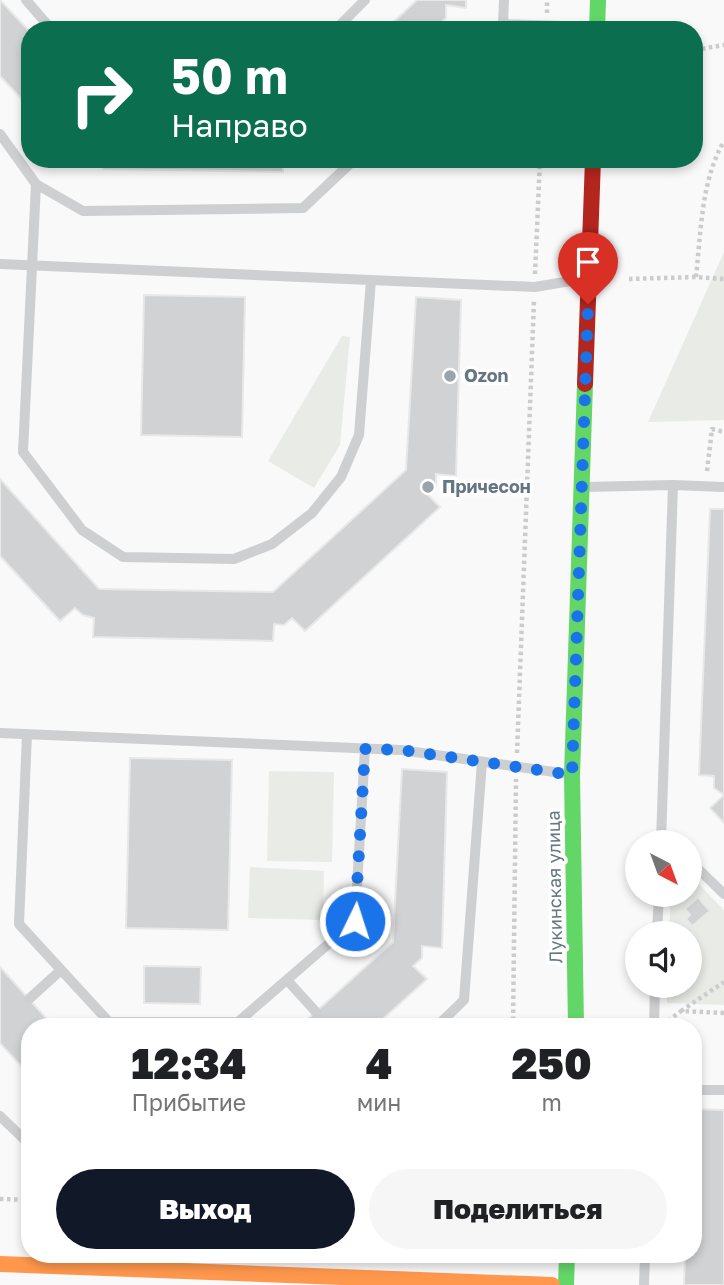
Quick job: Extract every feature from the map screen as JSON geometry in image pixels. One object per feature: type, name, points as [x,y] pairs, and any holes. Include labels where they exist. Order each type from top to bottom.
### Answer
[{"type":"street","points":[[597,21],[598,0]]},
{"type":"street","name":"Лукинская улица","points":[[576,1018],[572,775],[593,168]]},
{"type":"street","points":[[0,1264],[21,1262]]},
{"type":"street","points":[[104,1263],[552,1285]]},
{"type":"street","points":[[566,1285],[567,1263]]},
{"type":"lane","points":[[26,0],[44,21]]},
{"type":"lane","points":[[344,21],[365,0]]},
{"type":"lane","points":[[501,21],[504,0]]},
{"type":"lane","points":[[0,134],[21,163]]},
{"type":"lane","points":[[24,168],[36,184],[83,212],[303,208],[345,168]]},
{"type":"lane","points":[[36,184],[23,452],[82,530],[123,557],[234,559],[272,544],[312,513],[341,477],[359,435],[371,280]]},
{"type":"lane","points":[[0,264],[534,287],[589,277]]},
{"type":"lane","points":[[661,830],[673,485]]},
{"type":"lane","points":[[582,488],[673,485],[724,487]]},
{"type":"lane","points":[[0,733],[401,750],[572,775]]},
{"type":"lane","points":[[27,734],[19,924],[105,1018]]},
{"type":"lane","points":[[243,1018],[355,921],[365,749]]},
{"type":"lane","points":[[445,1018],[464,1000],[482,762]]},
{"type":"lane","points":[[702,873],[724,894]]},
{"type":"lane","points":[[29,999],[61,970]]},
{"type":"lane","points":[[287,980],[316,1012]]},
{"type":"lane","points":[[655,998],[656,1018]]},
{"type":"lane","points":[[702,1090],[724,1090]]},
{"type":"lane","points":[[0,1116],[21,1136]]},
{"type":"lane","points":[[644,1285],[645,1263]]},
{"type":"path","points":[[703,49],[724,45]]},
{"type":"path","points":[[696,277],[703,212],[715,158],[724,141]]},
{"type":"path","points":[[513,1018],[517,767],[540,168]]},
{"type":"path","points":[[629,279],[724,279]]},
{"type":"path","points":[[705,487],[712,429],[724,432]]},
{"type":"path","points":[[670,1018],[724,982]]},
{"type":"path","points":[[681,1011],[724,1013]]},
{"type":"path","points":[[0,1199],[21,1200]]},
{"type":"shaded area","points":[[724,252],[724,420],[648,422]]},
{"type":"shaded area","points":[[342,336],[350,337],[340,445],[314,488],[268,461]]},
{"type":"shaded area","points":[[269,771],[334,772],[332,862],[267,861]]},
{"type":"shaded area","points":[[250,867],[324,871],[323,920],[248,918]]},
{"type":"shaded area","points":[[702,887],[724,910],[724,1005],[667,1003],[667,998],[702,998],[702,921],[670,921],[670,907],[702,907]]},
{"type":"building","points":[[0,0],[21,22],[21,98],[0,76]]},
{"type":"building","points":[[417,0],[466,0],[466,8],[446,5],[446,18],[442,21],[395,21]]},
{"type":"building","points":[[283,168],[283,172],[103,169]]},
{"type":"building","points":[[144,295],[245,297],[242,437],[141,435]]},
{"type":"building","points":[[416,297],[461,300],[456,476],[436,474],[436,486],[427,494],[440,507],[305,631],[292,618],[284,625],[274,624],[273,641],[93,637],[94,618],[83,615],[75,608],[60,621],[0,556],[0,479],[99,589],[273,592],[406,470]]},
{"type":"building","points":[[710,509],[724,509],[724,795],[714,788],[714,776],[699,775]]},
{"type":"building","points":[[130,758],[232,760],[228,930],[126,928]]},
{"type":"building","points":[[402,769],[447,772],[442,948],[422,946],[422,958],[413,966],[427,979],[384,1018],[309,1018],[393,942]]},
{"type":"building","points":[[724,795],[724,823],[710,808]]},
{"type":"building","points":[[702,902],[710,911],[698,921],[688,921],[686,919],[690,915],[685,909],[702,907]]},
{"type":"building","points":[[144,966],[201,967],[200,1004],[144,1003]]},
{"type":"building","points":[[0,967],[46,1018],[21,1018],[21,1066],[0,1043]]},
{"type":"building","points":[[702,1109],[724,1110],[724,1285],[684,1285],[685,1263],[702,1263]]},
{"type":"traffic: fast","points":[[597,21],[598,0]]},
{"type":"traffic: fast","points":[[576,1018],[572,775],[585,384]]},
{"type":"traffic: fast","points":[[566,1285],[567,1263]]},
{"type":"traffic: slow","points":[[0,1264],[552,1285]]},
{"type":"traffic: jam","points":[[585,384],[593,168]]},
{"type":"place","name":"Ozon","points":[[450,376]]},
{"type":"place","name":"Причесон","points":[[428,487]]},
{"type":"route","points":[[355,921],[365,749],[401,750],[572,775],[588,304]]}]
